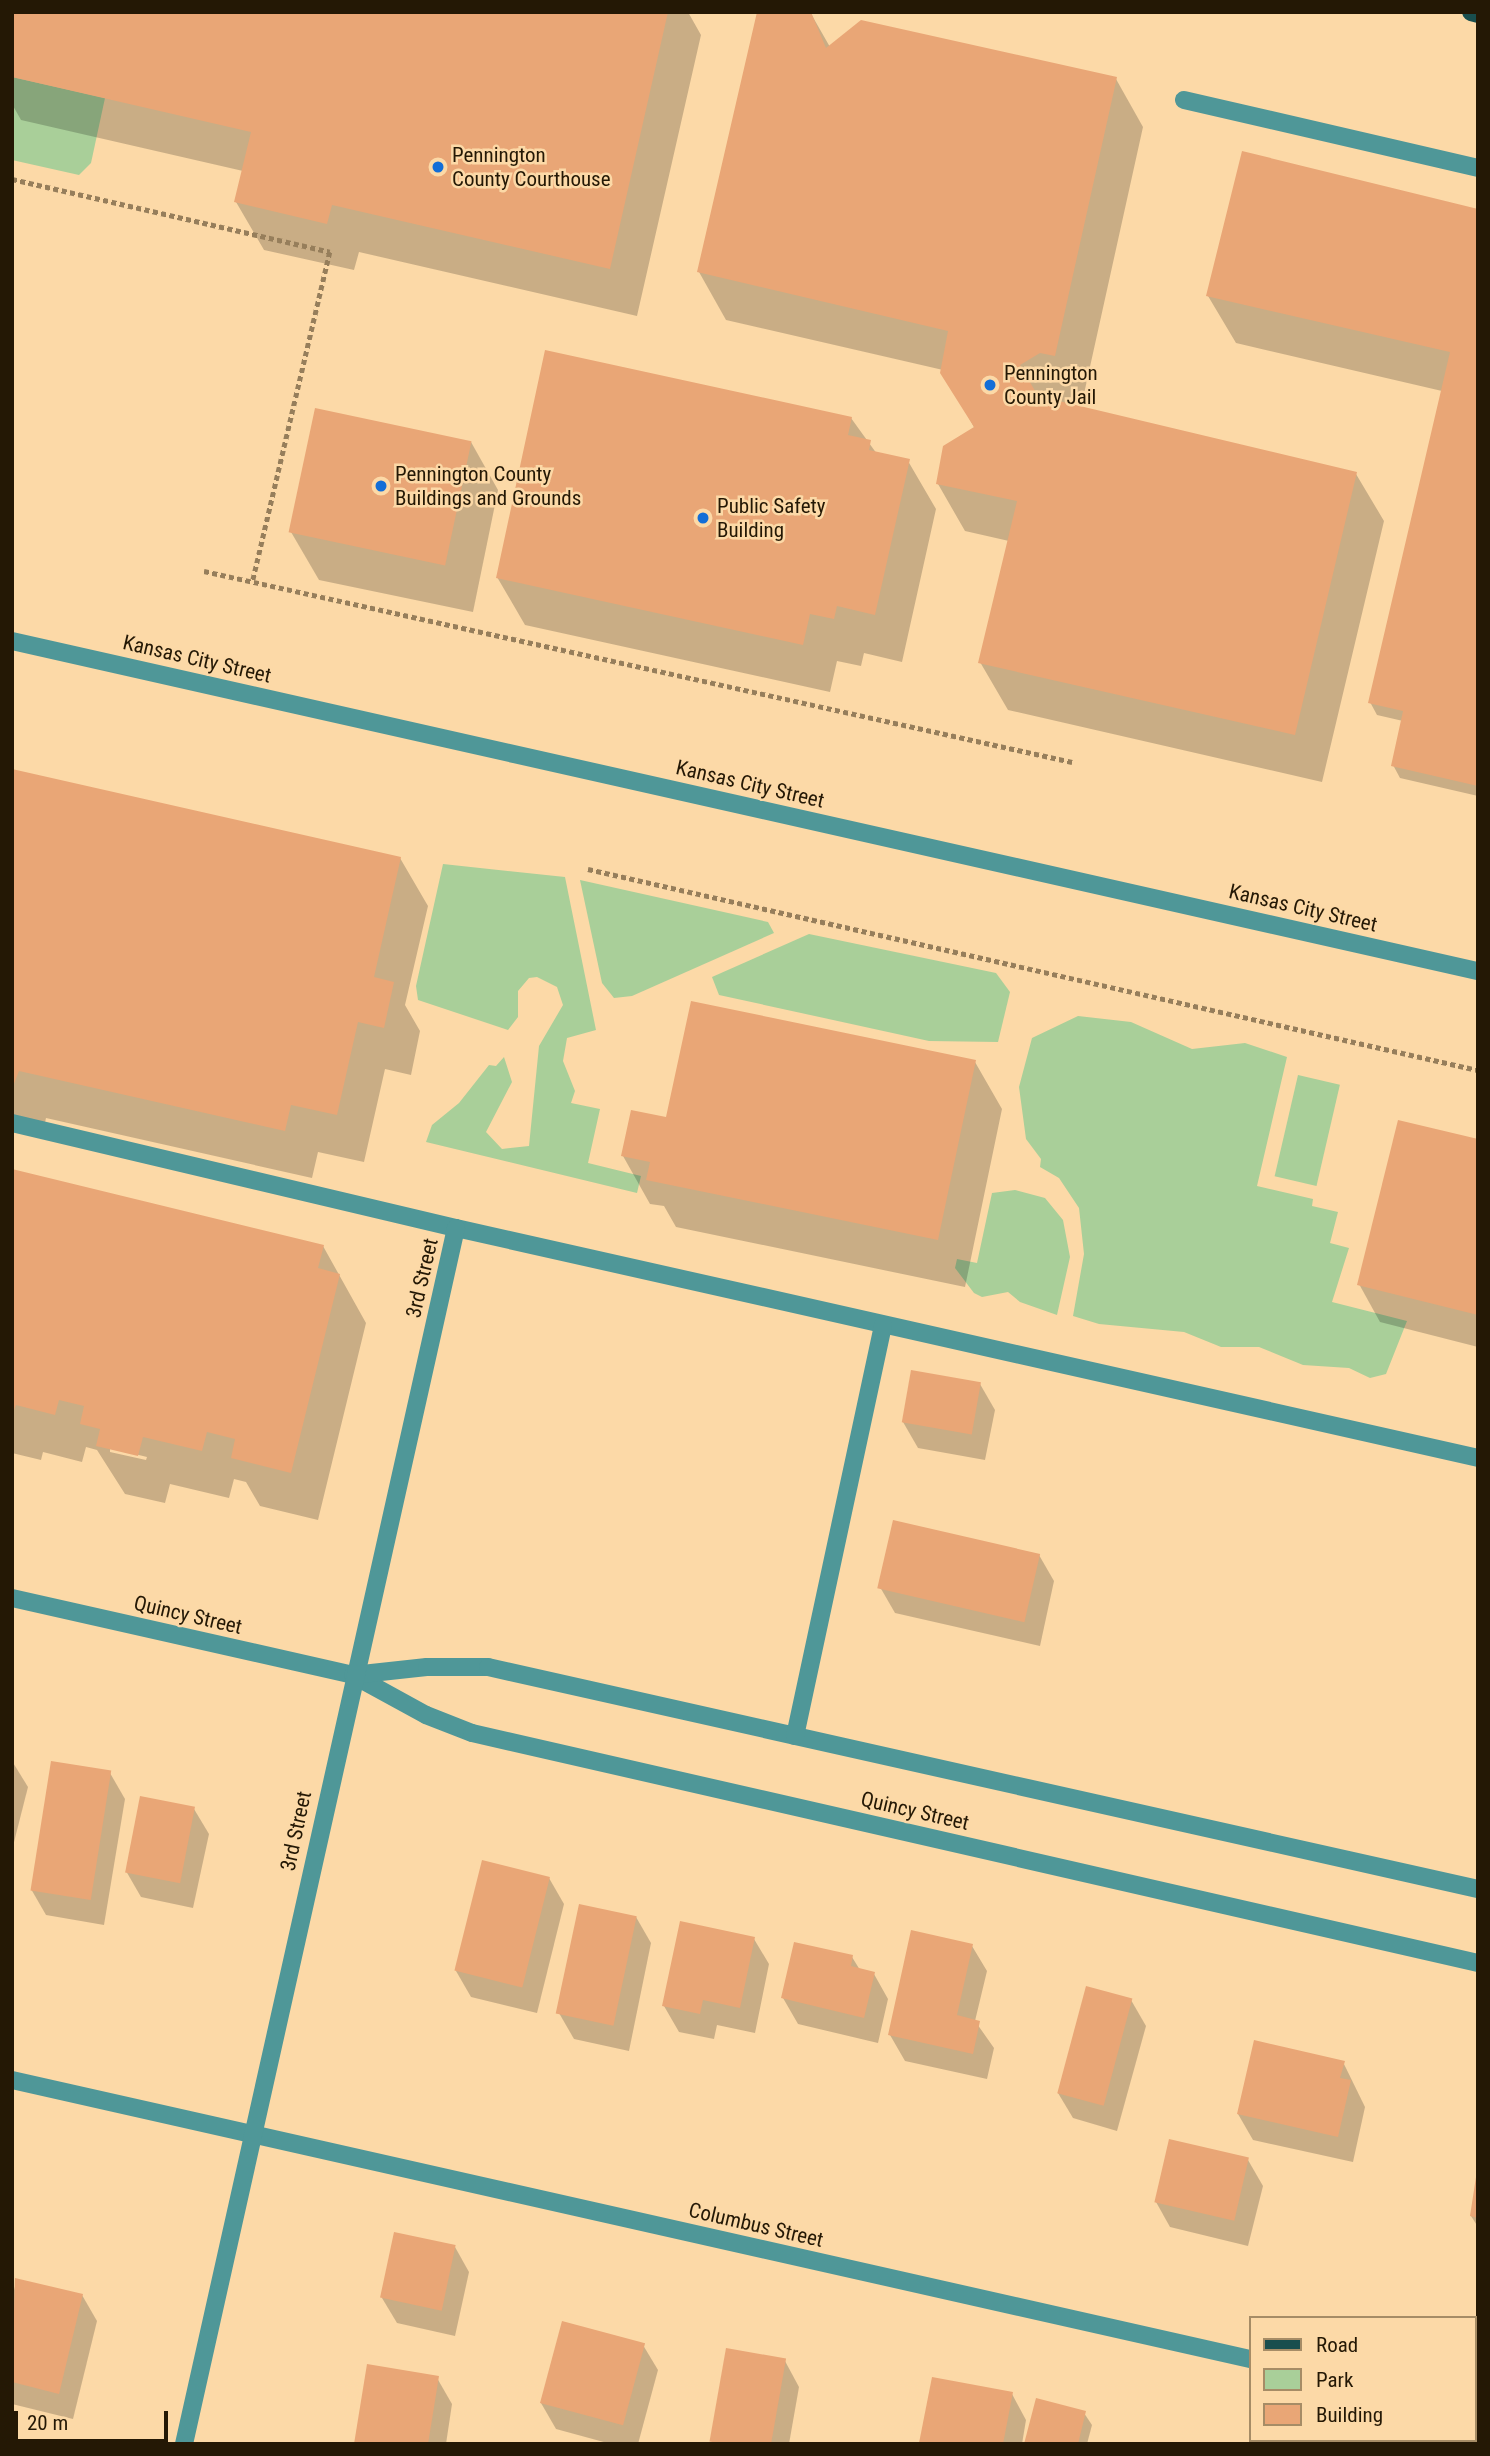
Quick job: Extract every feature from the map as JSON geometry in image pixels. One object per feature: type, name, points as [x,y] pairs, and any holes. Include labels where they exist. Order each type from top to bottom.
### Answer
[{"type":"main road","points":[[1471,12],[1478,14]]},
{"type":"street","points":[[1184,100],[1478,167]]},
{"type":"street","name":"Kansas City Street","points":[[12,640],[1478,971]]},
{"type":"street","points":[[12,1123],[456,1228],[1478,1458]]},
{"type":"street","name":"3rd Street","points":[[184,2444],[353,1675],[456,1228]]},
{"type":"street","points":[[795,1735],[883,1325]]},
{"type":"street","name":"Quincy Street","points":[[12,1598],[353,1675],[426,1715],[472,1733],[1478,1963]]},
{"type":"street","name":"Quincy Street","points":[[353,1675],[427,1667],[488,1667],[1478,1889]]},
{"type":"street","name":"Columbus Street","points":[[12,2080],[1248,2359]]},
{"type":"path","points":[[12,179],[330,253],[253,581]]},
{"type":"path","points":[[204,571],[1072,762]]},
{"type":"path","points":[[588,869],[1478,1070]]},
{"type":"green space","points":[[12,77],[105,98],[91,163],[79,175],[12,160]]},
{"type":"green space","points":[[443,864],[565,877],[596,1030],[567,1038],[563,1061],[575,1091],[571,1103],[600,1109],[588,1163],[641,1176],[637,1193],[426,1142],[432,1125],[459,1103],[489,1065],[496,1066],[504,1057],[512,1082],[486,1132],[502,1149],[529,1146],[539,1046],[563,1005],[557,987],[537,977],[529,978],[518,991],[518,1017],[508,1030],[418,1000],[416,986]]},
{"type":"green space","points":[[580,880],[768,922],[774,933],[632,996],[614,998],[602,983]]},
{"type":"green space","points":[[809,934],[996,973],[1010,992],[998,1042],[929,1041],[719,995],[712,977]]},
{"type":"green space","points":[[1078,1016],[1131,1022],[1192,1049],[1245,1043],[1287,1057],[1257,1186],[1313,1199],[1312,1206],[1338,1212],[1330,1243],[1349,1248],[1332,1302],[1407,1321],[1386,1374],[1370,1378],[1349,1368],[1303,1365],[1259,1347],[1221,1347],[1184,1332],[1099,1324],[1073,1316],[1084,1254],[1079,1208],[1059,1178],[1040,1167],[1041,1159],[1026,1139],[1019,1087],[1032,1038]]},
{"type":"green space","points":[[1298,1075],[1340,1085],[1317,1186],[1275,1176]]},
{"type":"green space","points":[[1015,1190],[1045,1198],[1063,1220],[1070,1257],[1057,1315],[1020,1302],[1008,1292],[982,1297],[974,1293],[955,1268],[957,1259],[977,1263],[992,1193]]},
{"type":"building","name":"Pennington County Courthouse","points":[[12,12],[668,12],[610,269],[332,205],[327,224],[234,202],[251,132],[12,77]]},
{"type":"building","name":"Pennington County Jail","points":[[757,12],[811,12],[826,48],[861,20],[1117,77],[1055,356],[1040,353],[1020,365],[1038,396],[1357,472],[1295,735],[978,663],[1017,501],[936,484],[943,446],[974,427],[940,373],[948,331],[697,272]]},
{"type":"building","points":[[1242,151],[1478,209],[1478,786],[1391,766],[1403,711],[1368,703],[1450,352],[1206,296]]},
{"type":"building","name":"Public Safety Building","points":[[545,350],[852,417],[848,435],[871,440],[869,450],[910,459],[875,615],[837,606],[834,619],[810,614],[803,645],[496,578]]},
{"type":"building","name":"Pennington County Buildings and Grounds","points":[[315,408],[472,441],[445,565],[289,532]]},
{"type":"building","points":[[12,769],[401,857],[374,977],[394,982],[384,1028],[358,1022],[337,1115],[291,1105],[285,1131],[19,1071],[12,1089]]},
{"type":"building","points":[[691,1001],[976,1060],[938,1240],[646,1180],[650,1162],[621,1156],[631,1110],[666,1117]]},
{"type":"building","points":[[1398,1120],[1478,1139],[1478,1315],[1357,1285]]},
{"type":"building","points":[[12,1169],[324,1245],[318,1268],[340,1274],[291,1473],[231,1458],[235,1439],[207,1432],[202,1451],[143,1437],[138,1456],[96,1446],[100,1429],[80,1424],[84,1406],[59,1400],[55,1415],[16,1405],[12,1415]]},
{"type":"building","points":[[911,1370],[981,1382],[972,1435],[902,1422]]},
{"type":"building","points":[[893,1520],[1040,1554],[1024,1622],[877,1588]]},
{"type":"building","points":[[51,1761],[111,1771],[91,1900],[31,1890]]},
{"type":"building","points":[[140,1796],[195,1807],[180,1883],[125,1873]]},
{"type":"building","points":[[482,1860],[550,1877],[522,1988],[454,1971]]},
{"type":"building","points":[[579,1904],[637,1916],[613,2026],[556,2014]]},
{"type":"building","points":[[680,1921],[755,1937],[740,2008],[703,2000],[700,2014],[662,2006]]},
{"type":"building","points":[[911,1930],[973,1944],[957,2015],[980,2021],[973,2054],[888,2035]]},
{"type":"building","points":[[794,1942],[853,1955],[851,1966],[875,1972],[864,2018],[781,1998]]},
{"type":"building","points":[[1086,1986],[1132,1998],[1104,2106],[1057,2093]]},
{"type":"building","points":[[1254,2040],[1345,2061],[1340,2078],[1351,2080],[1338,2137],[1237,2114]]},
{"type":"building","points":[[1169,2139],[1249,2157],[1234,2221],[1154,2202]]},
{"type":"building","points":[[1478,2177],[1478,2218],[1470,2216]]},
{"type":"building","points":[[394,2232],[456,2245],[442,2311],[380,2298]]},
{"type":"building","points":[[15,2278],[83,2294],[59,2394],[12,2382]]},
{"type":"building","points":[[562,2321],[645,2343],[623,2425],[540,2403]]},
{"type":"building","points":[[726,2348],[786,2359],[771,2444],[710,2442]]},
{"type":"building","points":[[367,2364],[439,2376],[428,2444],[354,2444]]},
{"type":"building","points":[[932,2377],[1013,2392],[1003,2444],[919,2443]]},
{"type":"building","points":[[1036,2398],[1086,2411],[1078,2444],[1024,2444]]},
{"type":"place","name":"Pennington County Courthouse","points":[[438,167]]},
{"type":"place","name":"Pennington County Jail","points":[[990,385]]},
{"type":"place","name":"Pennington County Buildings and Grounds","points":[[381,486]]},
{"type":"place","name":"Public Safety Building","points":[[703,518]]}]
